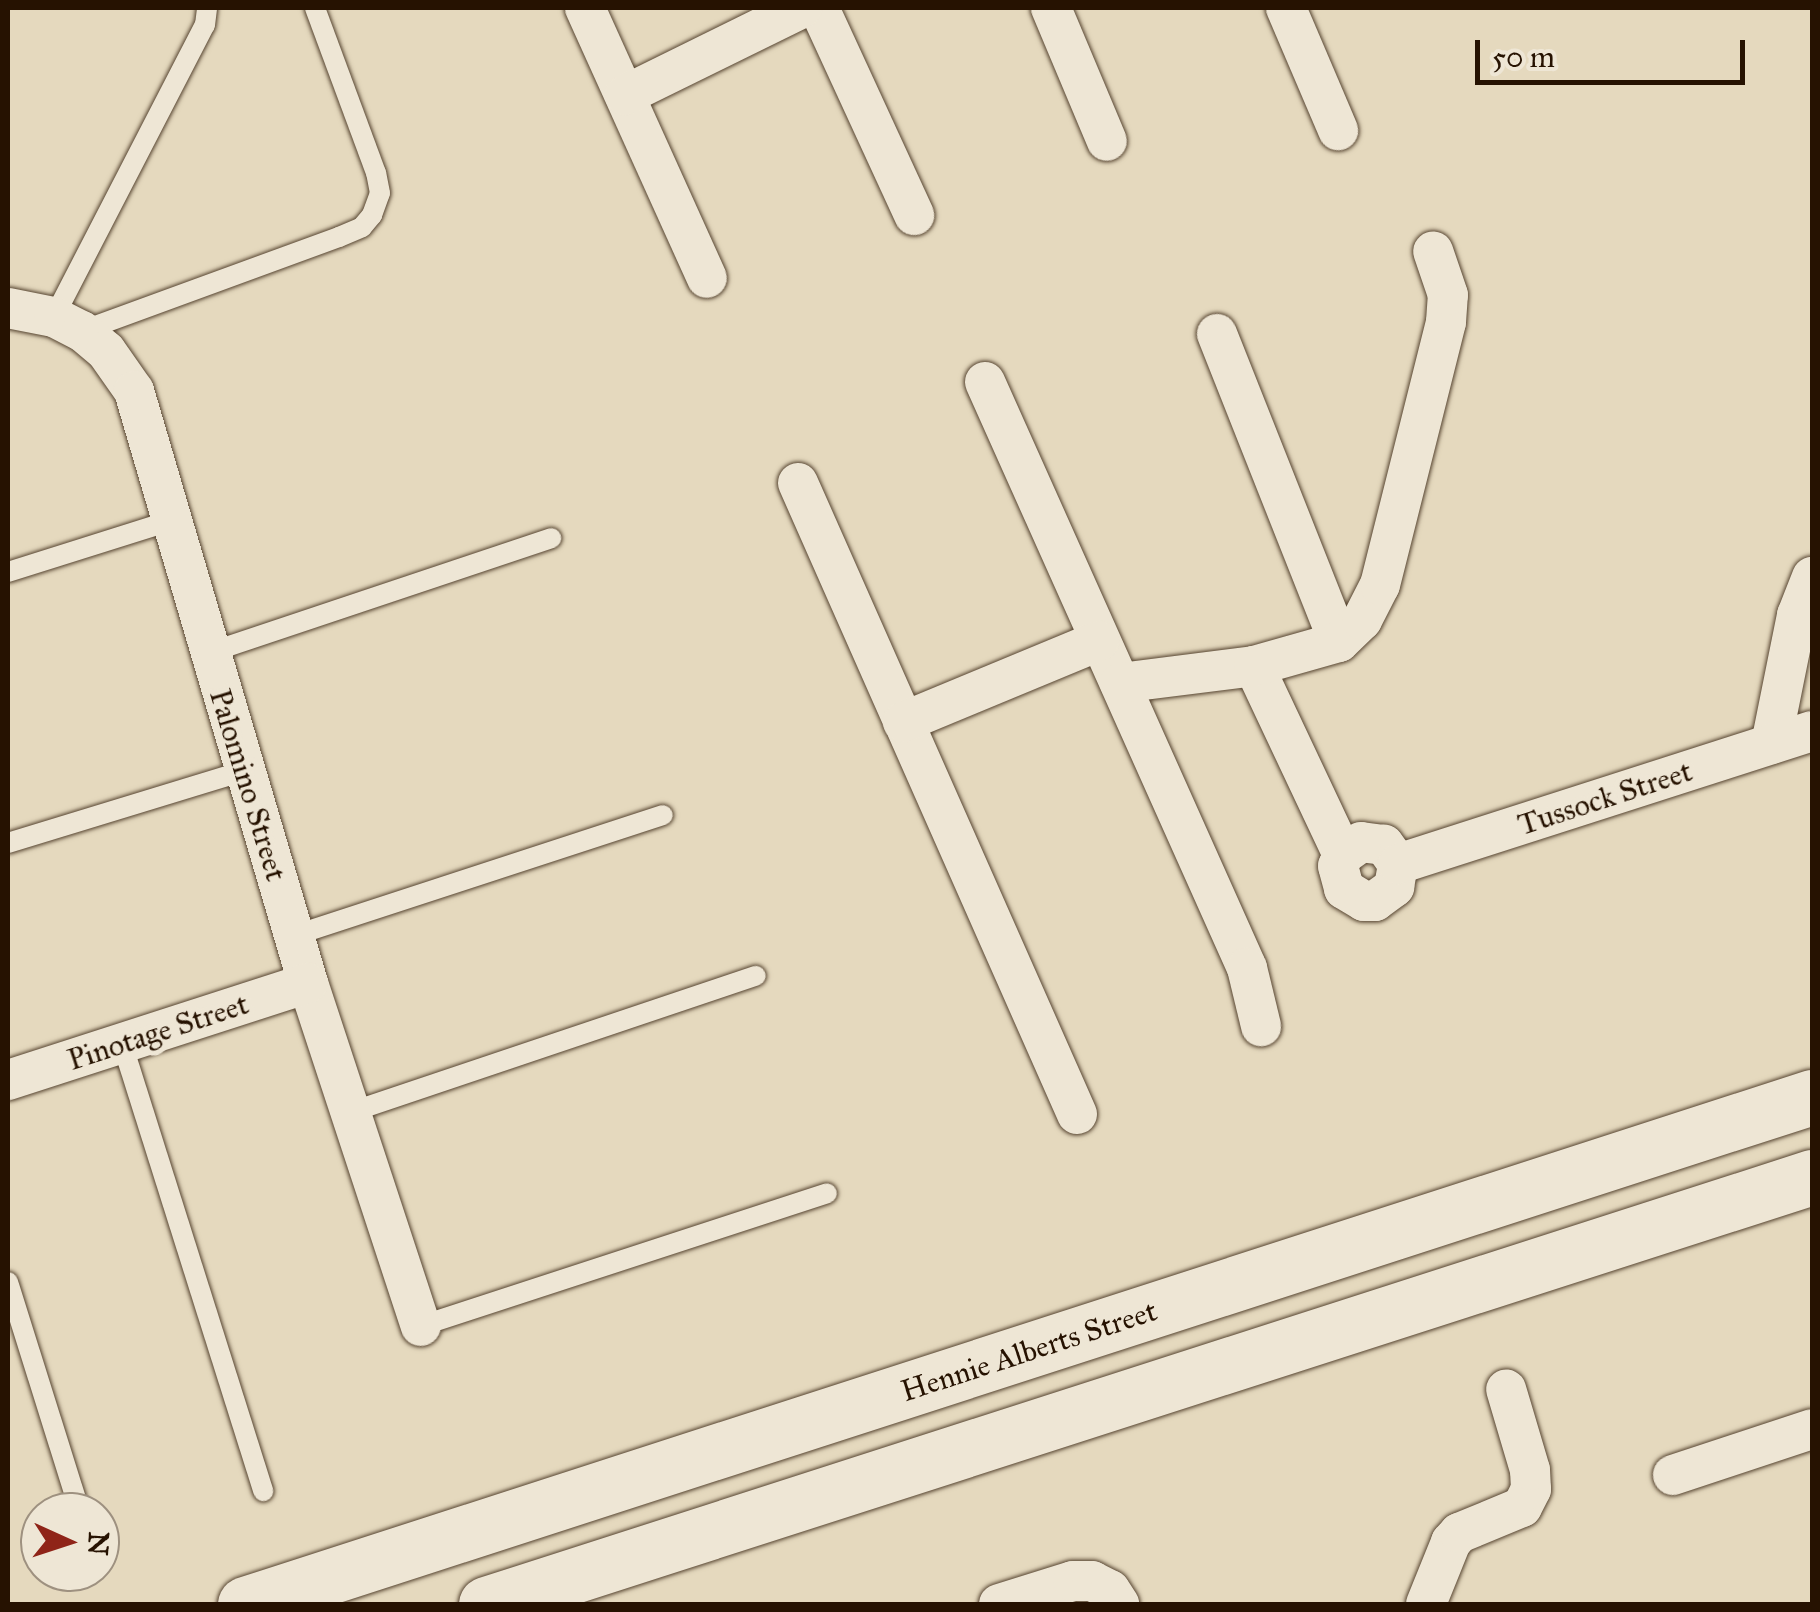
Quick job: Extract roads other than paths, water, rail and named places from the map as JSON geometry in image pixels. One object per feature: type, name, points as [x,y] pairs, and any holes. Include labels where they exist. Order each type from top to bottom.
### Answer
[{"type":"street","points":[[585,8],[707,278]]},
{"type":"street","points":[[625,95],[802,8]]},
{"type":"street","points":[[820,8],[914,215]]},
{"type":"street","points":[[1051,8],[1108,141]]},
{"type":"street","points":[[1286,8],[1338,130]]},
{"type":"street","points":[[1120,683],[1254,666],[1339,642],[1362,620],[1380,586],[1446,322],[1448,295],[1433,251]]},
{"type":"street","points":[[8,308],[68,324]]},
{"type":"street","name":"Palomino Street","points":[[68,324],[106,351],[134,391],[293,936],[420,1326]]},
{"type":"street","points":[[1218,334],[1339,642]]},
{"type":"street","points":[[986,382],[1247,968],[1261,1026]]},
{"type":"street","points":[[798,484],[1077,1114]]},
{"type":"street","points":[[1771,744],[1797,615],[1812,578]]},
{"type":"street","points":[[903,722],[1099,641]]},
{"type":"street","name":"Tussock Street","points":[[1254,666],[1343,855],[1362,842],[1373,841],[1384,845],[1398,864],[1812,730]]},
{"type":"street","name":"Pinotage Street","points":[[8,1080],[308,983]]},
{"type":"street","name":"Hennie Alberts Street","points":[[245,1604],[1812,1097]]},
{"type":"street","points":[[486,1604],[1812,1177]]},
{"type":"street","points":[[1426,1604],[1451,1542],[1459,1533],[1522,1507],[1530,1489],[1530,1470],[1506,1389]]},
{"type":"street","points":[[1673,1475],[1812,1429]]},
{"type":"street","points":[[999,1604],[1073,1581],[1092,1581],[1110,1590],[1119,1604]]},
{"type":"lane","points":[[68,324],[205,25],[207,8]]},
{"type":"lane","points":[[68,324],[340,237],[362,227],[372,215],[380,194],[376,173],[315,8]]},
{"type":"lane","points":[[8,572],[170,521]]},
{"type":"lane","points":[[208,653],[552,538]]},
{"type":"lane","points":[[8,843],[243,770]]},
{"type":"lane","points":[[293,936],[663,815]]},
{"type":"lane","points":[[351,1112],[756,976]]},
{"type":"lane","points":[[122,1043],[263,1491]]},
{"type":"lane","points":[[420,1326],[827,1193]]},
{"type":"lane","points":[[8,1282],[74,1492]]}]
